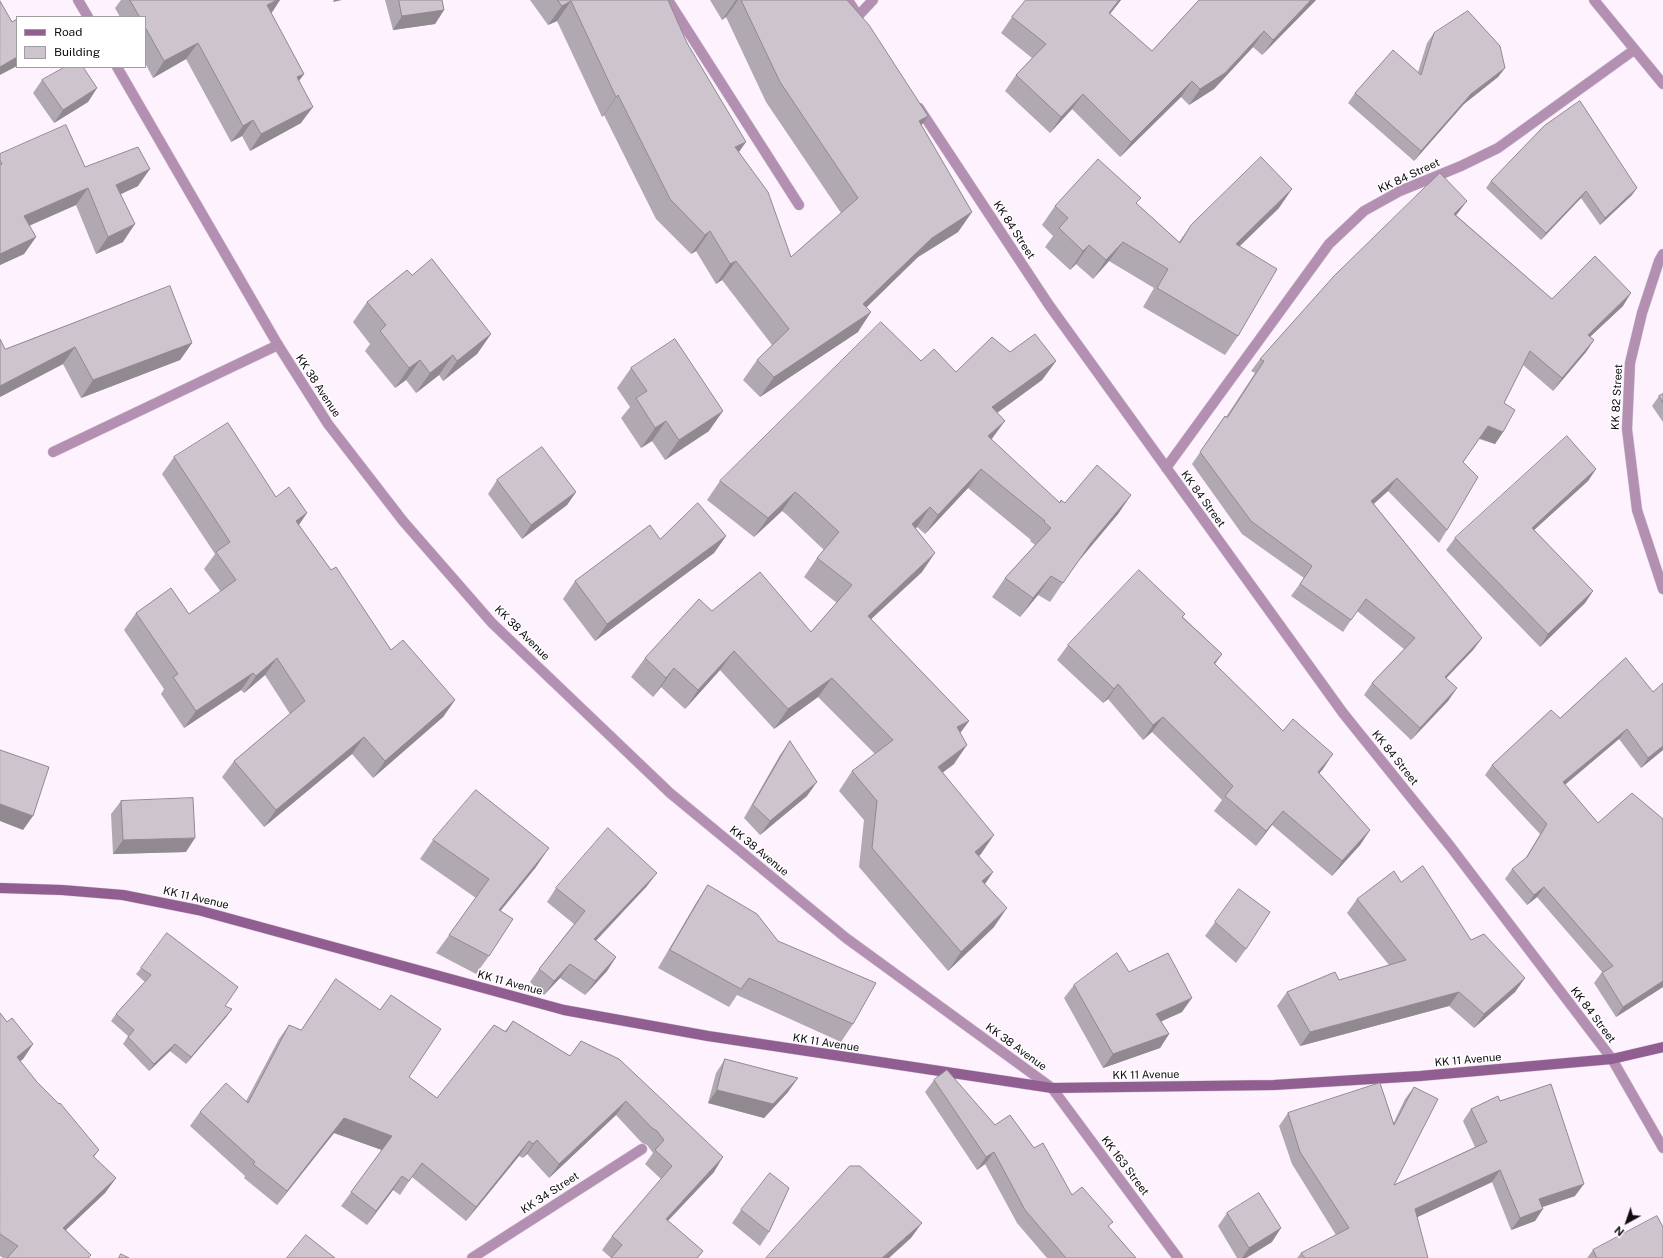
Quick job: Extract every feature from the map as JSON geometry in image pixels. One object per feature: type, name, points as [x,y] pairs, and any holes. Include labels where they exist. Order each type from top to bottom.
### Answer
[{"type":"main road","name":"KK 11 Avenue","points":[[0,888],[62,890],[115,894],[161,902],[198,910],[564,1010],[723,1039],[1052,1088],[1274,1085],[1420,1076],[1612,1059],[1663,1047]]},
{"type":"street","points":[[78,0],[87,16]]},
{"type":"street","points":[[668,0],[799,205]]},
{"type":"street","points":[[848,0],[861,19],[874,0]]},
{"type":"street","points":[[1594,0],[1663,84]]},
{"type":"street","name":"KK 84 Street","points":[[1166,468],[1329,244],[1364,211],[1400,191],[1461,166],[1498,148],[1634,50]]},
{"type":"street","name":"KK 38 Avenue","points":[[118,68],[278,346],[328,424],[408,527],[492,623],[670,793],[846,938],[1052,1088]]},
{"type":"street","name":"KK 84 Street","points":[[915,102],[1049,305],[1343,713],[1450,846],[1612,1059],[1663,1148]]},
{"type":"street","name":"KK 82 Street","points":[[1663,254],[1659,261],[1642,313],[1630,363],[1627,429],[1637,510],[1663,589]]},
{"type":"street","points":[[53,452],[278,346]]},
{"type":"street","name":"KK 163 Street","points":[[1052,1088],[1178,1258]]},
{"type":"street","name":"KK 34 Street","points":[[472,1258],[642,1149]]},
{"type":"building","points":[[130,0],[277,0],[267,5],[304,74],[297,77],[313,107],[261,134],[253,120],[243,126],[198,43],[164,61],[146,29],[146,16],[139,16]]},
{"type":"building","points":[[399,0],[442,0],[444,10],[402,16]]},
{"type":"building","points":[[558,0],[668,0],[687,43],[746,142],[735,147],[768,192],[791,257],[858,198],[780,82],[741,0],[847,0],[869,25],[928,116],[919,121],[972,212],[932,238],[863,304],[871,312],[774,377],[757,360],[789,329],[736,261],[730,264],[710,231],[705,235],[670,199],[618,95],[616,97],[571,1],[562,6]]},
{"type":"building","points":[[1026,0],[1119,0],[1109,13],[1152,51],[1199,0],[1311,0],[1273,40],[1264,31],[1225,73],[1200,89],[1192,81],[1131,142],[1083,94],[1061,117],[1016,75],[1046,44],[1012,17]]},
{"type":"building","points":[[0,1],[12,22],[16,20],[16,58],[0,67]]},
{"type":"building","points":[[1468,11],[1500,46],[1505,68],[1471,94],[1421,151],[1355,93],[1393,50],[1421,75],[1434,33]]},
{"type":"building","points":[[63,68],[84,68],[97,88],[63,110],[42,80]]},
{"type":"building","points":[[1580,101],[1637,188],[1605,218],[1586,191],[1546,233],[1491,181],[1544,126]]},
{"type":"building","points":[[66,125],[85,167],[138,147],[150,169],[116,185],[135,224],[108,237],[88,188],[24,216],[36,237],[0,254],[0,165],[2,164],[0,154]]},
{"type":"building","points":[[1261,157],[1292,189],[1236,244],[1277,269],[1238,336],[1157,288],[1168,269],[1123,242],[1106,260],[1089,245],[1083,251],[1059,228],[1068,218],[1055,206],[1098,159],[1141,198],[1136,203],[1180,243],[1191,225]]},
{"type":"building","points":[[1440,173],[1467,201],[1454,214],[1552,299],[1595,256],[1631,293],[1588,335],[1594,340],[1562,378],[1530,351],[1504,403],[1515,410],[1503,432],[1488,426],[1463,462],[1478,477],[1447,530],[1397,478],[1371,501],[1482,638],[1445,677],[1457,688],[1420,728],[1372,683],[1415,638],[1366,599],[1351,620],[1300,584],[1312,566],[1251,521],[1200,452],[1225,416],[1227,418],[1264,361],[1260,359],[1334,276]]},
{"type":"building","points":[[432,259],[491,334],[457,361],[453,355],[430,373],[420,360],[409,368],[380,331],[386,325],[367,302],[407,270],[412,275]]},
{"type":"building","points":[[170,286],[192,343],[93,380],[75,347],[0,386],[0,339],[5,349]]},
{"type":"building","points":[[881,322],[921,361],[934,349],[956,372],[992,337],[1010,352],[1035,334],[1056,361],[992,407],[1005,421],[988,436],[1060,503],[1061,500],[1065,503],[1097,465],[1131,495],[1091,543],[1063,583],[1051,576],[1033,598],[1005,578],[1051,528],[1044,522],[1045,521],[981,469],[938,515],[930,507],[912,524],[935,553],[868,616],[969,721],[957,727],[967,745],[938,767],[994,835],[975,852],[993,872],[982,881],[1007,908],[961,952],[872,848],[877,801],[852,771],[893,740],[832,678],[788,709],[734,651],[698,690],[674,668],[666,678],[645,658],[699,599],[712,611],[760,572],[811,632],[852,585],[817,558],[839,532],[799,495],[795,492],[768,518],[720,481]]},
{"type":"building","points":[[675,339],[723,411],[679,440],[666,421],[655,428],[636,398],[647,391],[631,368]]},
{"type":"building","points":[[1663,394],[1663,403],[1659,396]]},
{"type":"building","points":[[228,423],[276,497],[289,487],[307,513],[296,521],[331,570],[336,567],[391,650],[403,640],[455,700],[385,761],[364,737],[276,810],[234,761],[305,701],[277,658],[256,676],[253,673],[196,711],[173,677],[178,674],[136,613],[171,588],[189,614],[236,580],[216,552],[230,542],[174,457]]},
{"type":"building","points":[[1567,436],[1596,469],[1532,528],[1593,591],[1548,634],[1455,538]]},
{"type":"building","points":[[542,447],[576,492],[531,525],[497,480]]},
{"type":"building","points":[[698,503],[726,536],[607,624],[575,581],[650,525],[660,539]]},
{"type":"building","points":[[1139,570],[1185,614],[1182,617],[1222,654],[1214,663],[1283,731],[1293,719],[1333,754],[1318,772],[1370,830],[1342,861],[1283,811],[1266,831],[1225,796],[1233,786],[1163,717],[1153,725],[1118,684],[1114,689],[1068,645]]},
{"type":"building","points":[[1626,658],[1653,692],[1663,683],[1663,746],[1648,758],[1627,729],[1563,782],[1598,823],[1632,793],[1663,819],[1663,981],[1623,1007],[1602,973],[1613,966],[1544,887],[1534,895],[1512,869],[1527,857],[1547,824],[1492,765],[1551,710],[1560,718]]},
{"type":"building","points":[[790,741],[817,782],[770,821],[753,805]]},
{"type":"building","points":[[0,750],[49,767],[33,816],[0,804]]},
{"type":"building","points":[[476,790],[549,848],[499,910],[513,919],[489,956],[449,935],[489,879],[433,840]]},
{"type":"building","points":[[193,798],[195,838],[123,840],[121,801]]},
{"type":"building","points":[[608,828],[657,873],[594,939],[616,957],[595,981],[570,964],[554,981],[539,969],[585,911],[556,888]]},
{"type":"building","points":[[1423,866],[1471,940],[1484,934],[1525,978],[1484,1014],[1459,992],[1310,1032],[1287,992],[1335,972],[1339,980],[1406,960],[1357,899],[1394,871],[1401,882]]},
{"type":"building","points":[[708,885],[757,914],[778,941],[876,983],[853,1024],[749,978],[741,989],[670,950]]},
{"type":"building","points":[[1239,889],[1270,912],[1246,949],[1215,922]]},
{"type":"building","points":[[167,933],[238,987],[225,1006],[232,1009],[191,1057],[175,1044],[154,1064],[128,1037],[134,1030],[116,1014],[151,975],[141,968]]},
{"type":"building","points":[[1117,953],[1129,972],[1168,953],[1192,998],[1156,1014],[1169,1034],[1113,1054],[1074,985]]},
{"type":"building","points":[[336,979],[380,1010],[391,995],[441,1029],[409,1077],[437,1098],[494,1025],[506,1032],[513,1021],[570,1056],[581,1041],[619,1059],[723,1157],[666,1219],[703,1251],[697,1258],[611,1258],[622,1245],[612,1236],[672,1166],[655,1150],[664,1140],[657,1131],[652,1128],[626,1101],[559,1164],[537,1140],[533,1144],[529,1141],[476,1207],[422,1163],[409,1181],[402,1176],[376,1211],[351,1192],[392,1136],[344,1118],[287,1191],[253,1164],[255,1162],[200,1112],[226,1083],[248,1103],[289,1025],[301,1030]]},
{"type":"building","points":[[0,1013],[7,1022],[12,1018],[33,1044],[17,1057],[37,1082],[59,1104],[60,1103],[99,1150],[93,1156],[116,1178],[63,1228],[91,1255],[88,1258],[7,1258],[18,1246],[0,1234]]},
{"type":"building","points":[[725,1059],[798,1078],[773,1104],[717,1090]]},
{"type":"building","points":[[947,1070],[995,1125],[1010,1115],[1034,1148],[1043,1143],[1072,1195],[1082,1187],[1113,1222],[1108,1226],[1136,1258],[1066,1258],[1025,1210],[994,1152],[986,1157],[934,1080]]},
{"type":"building","points":[[1380,1083],[1394,1125],[1414,1087],[1438,1099],[1394,1185],[1487,1142],[1471,1109],[1498,1096],[1500,1101],[1551,1084],[1584,1184],[1539,1199],[1543,1209],[1520,1218],[1500,1170],[1415,1209],[1428,1258],[1305,1258],[1301,1253],[1349,1228],[1300,1152],[1288,1113]]},
{"type":"building","points":[[850,1166],[860,1166],[922,1223],[882,1258],[766,1258]]},
{"type":"building","points":[[770,1173],[789,1188],[769,1232],[741,1210]]},
{"type":"building","points":[[1259,1193],[1281,1228],[1249,1248],[1227,1213]]},
{"type":"building","points":[[1657,1216],[1663,1227],[1663,1258],[1597,1258],[1593,1250]]},
{"type":"building","points":[[306,1235],[335,1258],[287,1258]]},
{"type":"building","points":[[121,1254],[129,1258],[119,1258]]}]
